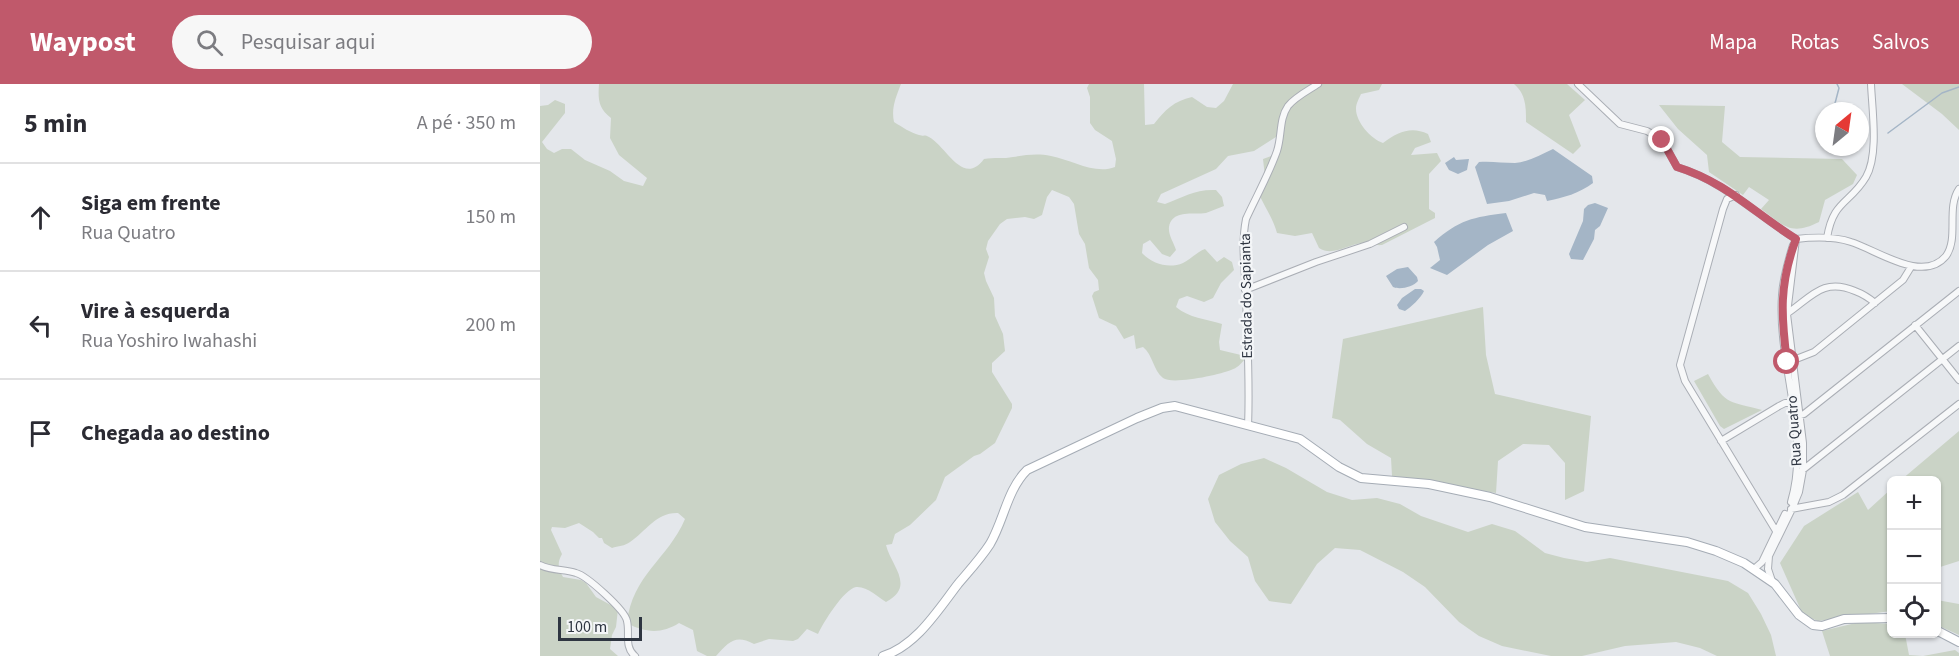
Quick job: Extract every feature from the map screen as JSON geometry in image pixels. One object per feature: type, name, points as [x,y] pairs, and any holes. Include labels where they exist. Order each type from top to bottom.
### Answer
[{"type":"main road","points":[[883,656],[902,647],[923,628],[969,570],[989,544],[1002,520],[1015,484],[1027,470],[1077,445],[1162,408],[1175,406],[1300,439],[1339,467],[1361,478],[1429,484],[1490,497],[1585,527],[1687,542],[1716,550],[1772,581],[1799,615],[1813,625],[1822,626],[1844,619],[1887,618]]},
{"type":"main road","points":[[1941,633],[1959,642]]},
{"type":"street","name":"Estrada do Sapianta","points":[[1248,425],[1244,230],[1246,219],[1277,152],[1285,111],[1293,101],[1318,84]]},
{"type":"street","points":[[1578,84],[1620,124],[1647,131],[1662,140],[1677,167],[1703,177],[1736,195],[1796,239],[1827,238],[1849,241],[1911,267],[1928,266],[1946,256],[1952,241],[1954,200],[1959,189]]},
{"type":"street","points":[[1827,238],[1833,215],[1867,176],[1872,160],[1871,84]]},
{"type":"street","points":[[1736,195],[1727,199],[1723,209],[1680,365],[1685,381],[1776,531]]},
{"type":"street","points":[[1245,290],[1370,244],[1404,227]]},
{"type":"street","name":"Rua Quatro","points":[[1772,581],[1768,569],[1769,556],[1790,509],[1800,472],[1797,417],[1784,315],[1784,280],[1796,239]]},
{"type":"street","points":[[1790,361],[1814,352],[1903,280],[1911,267]]},
{"type":"street","points":[[1784,315],[1822,289],[1835,285],[1861,293],[1875,303]]},
{"type":"street","points":[[1797,417],[1959,291]]},
{"type":"street","points":[[1915,325],[1959,380]]},
{"type":"street","points":[[1800,472],[1959,346]]},
{"type":"street","name":"Rua Quatro","points":[[1790,361],[1793,403],[1797,417]]},
{"type":"street","points":[[1721,441],[1779,406],[1793,403]]},
{"type":"street","points":[[1790,509],[1829,502],[1843,495],[1959,404]]},
{"type":"street","name":"Rua Quatro","points":[[1754,569],[1762,562],[1776,531],[1790,509]]},
{"type":"street","points":[[540,565],[552,570],[574,572],[592,583],[625,614],[628,621],[628,646],[635,656]]},
{"type":"shaded area","points":[[599,84],[901,84],[894,107],[894,122],[913,133],[929,137],[962,167],[969,169],[976,167],[984,159],[1036,154],[1091,168],[1107,169],[1115,167],[1116,159],[1112,141],[1095,130],[1090,123],[1090,97],[1087,88],[1089,84],[1144,84],[1145,125],[1154,124],[1170,107],[1192,97],[1207,107],[1216,108],[1224,101],[1233,84],[1382,84],[1379,90],[1361,94],[1356,107],[1357,114],[1369,134],[1383,143],[1410,130],[1428,134],[1431,142],[1415,148],[1411,155],[1437,153],[1441,161],[1429,174],[1429,209],[1435,213],[1435,218],[1382,245],[1363,243],[1335,251],[1319,248],[1312,233],[1295,236],[1277,233],[1258,192],[1265,177],[1263,159],[1279,153],[1281,145],[1276,137],[1254,151],[1228,156],[1216,169],[1161,194],[1157,202],[1165,204],[1202,191],[1216,190],[1222,197],[1224,206],[1206,213],[1179,215],[1171,221],[1169,233],[1176,250],[1170,257],[1162,254],[1150,240],[1143,244],[1142,253],[1156,263],[1172,266],[1183,263],[1205,249],[1217,262],[1224,257],[1232,262],[1234,270],[1221,283],[1213,298],[1204,302],[1187,296],[1179,299],[1176,307],[1192,316],[1222,324],[1220,350],[1241,355],[1245,359],[1237,367],[1225,372],[1196,378],[1168,380],[1160,375],[1143,347],[1136,349],[1134,335],[1124,339],[1116,326],[1099,318],[1092,296],[1099,290],[1098,280],[1089,268],[1085,244],[1079,234],[1074,204],[1069,197],[1052,190],[1047,197],[1042,215],[1034,219],[1025,217],[1007,219],[1000,224],[988,241],[986,249],[989,257],[984,273],[994,298],[995,316],[1003,334],[1005,351],[992,363],[992,372],[1012,404],[1012,408],[995,443],[945,477],[936,500],[910,525],[895,534],[892,544],[886,545],[901,582],[895,596],[886,602],[868,590],[856,587],[840,600],[818,634],[807,629],[793,641],[769,639],[754,644],[737,640],[729,643],[716,656],[707,656],[697,651],[693,630],[679,623],[673,627],[653,631],[640,629],[627,623],[630,606],[636,592],[678,533],[685,519],[678,513],[658,519],[636,538],[624,545],[612,548],[604,543],[602,538],[579,523],[565,528],[552,527],[551,530],[562,554],[559,565],[563,577],[581,580],[596,597],[618,609],[610,649],[618,656],[540,656],[540,106],[548,105],[555,100],[565,104],[565,113],[542,142],[547,149],[554,153],[562,149],[571,149],[585,160],[610,171],[624,181],[643,186],[647,178],[619,155],[610,138],[611,118],[600,103]]},
{"type":"shaded area","points":[[1514,84],[1567,84],[1585,100],[1569,115],[1581,146],[1573,154],[1526,122],[1523,96]]},
{"type":"shaded area","points":[[1902,84],[1959,84],[1959,130],[1942,114]]},
{"type":"shaded area","points":[[1659,105],[1725,106],[1722,142],[1740,157],[1842,159],[1857,175],[1853,184],[1825,200],[1819,222],[1801,228],[1788,227],[1761,209],[1769,200],[1749,187],[1743,195],[1709,172],[1707,155],[1678,129]]},
{"type":"shaded area","points":[[1483,307],[1486,355],[1495,394],[1591,416],[1584,491],[1565,500],[1565,463],[1549,445],[1523,444],[1498,461],[1496,493],[1392,476],[1391,458],[1367,444],[1340,420],[1332,418],[1343,339]]},
{"type":"shaded area","points":[[1708,374],[1725,398],[1762,410],[1724,429],[1720,426],[1694,381]]},
{"type":"shaded area","points":[[1959,431],[1959,561],[1941,567],[1941,476],[1906,476]]},
{"type":"shaded area","points":[[1264,458],[1327,492],[1352,500],[1377,498],[1400,504],[1421,516],[1468,532],[1492,524],[1515,531],[1545,553],[1587,562],[1610,558],[1728,581],[1748,593],[1771,635],[1776,656],[1717,656],[1700,648],[1676,642],[1625,646],[1582,656],[1551,656],[1502,646],[1479,636],[1459,622],[1425,587],[1403,572],[1360,550],[1335,548],[1317,564],[1291,604],[1269,601],[1255,581],[1248,557],[1230,541],[1215,522],[1208,499],[1219,475],[1241,464]]},
{"type":"shaded area","points":[[1858,492],[1868,510],[1887,493],[1887,612],[1818,621],[1803,615],[1780,563],[1804,526]]},
{"type":"shaded area","points":[[1941,601],[1959,604],[1959,635],[1941,627]]},
{"type":"shaded area","points":[[1860,622],[1887,624],[1887,638],[1906,638],[1909,655],[1923,656],[1830,656],[1822,631]]},
{"type":"shaded area","points":[[1955,650],[1959,653],[1959,656],[1923,656]]},
{"type":"water","points":[[1553,149],[1592,176],[1593,183],[1571,195],[1547,201],[1545,195],[1534,193],[1509,201],[1487,204],[1475,167],[1479,162],[1515,163],[1534,158]]},
{"type":"water","points":[[1454,157],[1456,160],[1469,159],[1467,170],[1458,174],[1449,170],[1445,163]]},
{"type":"water","points":[[1595,203],[1608,208],[1600,226],[1595,230],[1594,239],[1583,260],[1571,259],[1569,254],[1583,221],[1584,209]]},
{"type":"water","points":[[1506,213],[1513,231],[1488,245],[1447,275],[1430,268],[1440,260],[1434,242],[1451,229],[1484,216]]},
{"type":"water","points":[[1408,267],[1418,281],[1406,287],[1393,287],[1386,276],[1397,269]]},
{"type":"water","points":[[1415,289],[1424,291],[1405,311],[1399,309],[1397,305],[1402,298]]},
{"type":"waterway","points":[[1835,102],[1839,88],[1837,84]]},
{"type":"waterway","points":[[1888,133],[1942,93],[1959,87]]},
{"type":"route","points":[[1662,140],[1677,167],[1703,177],[1736,195],[1796,239],[1787,265],[1782,295],[1787,362]]}]
